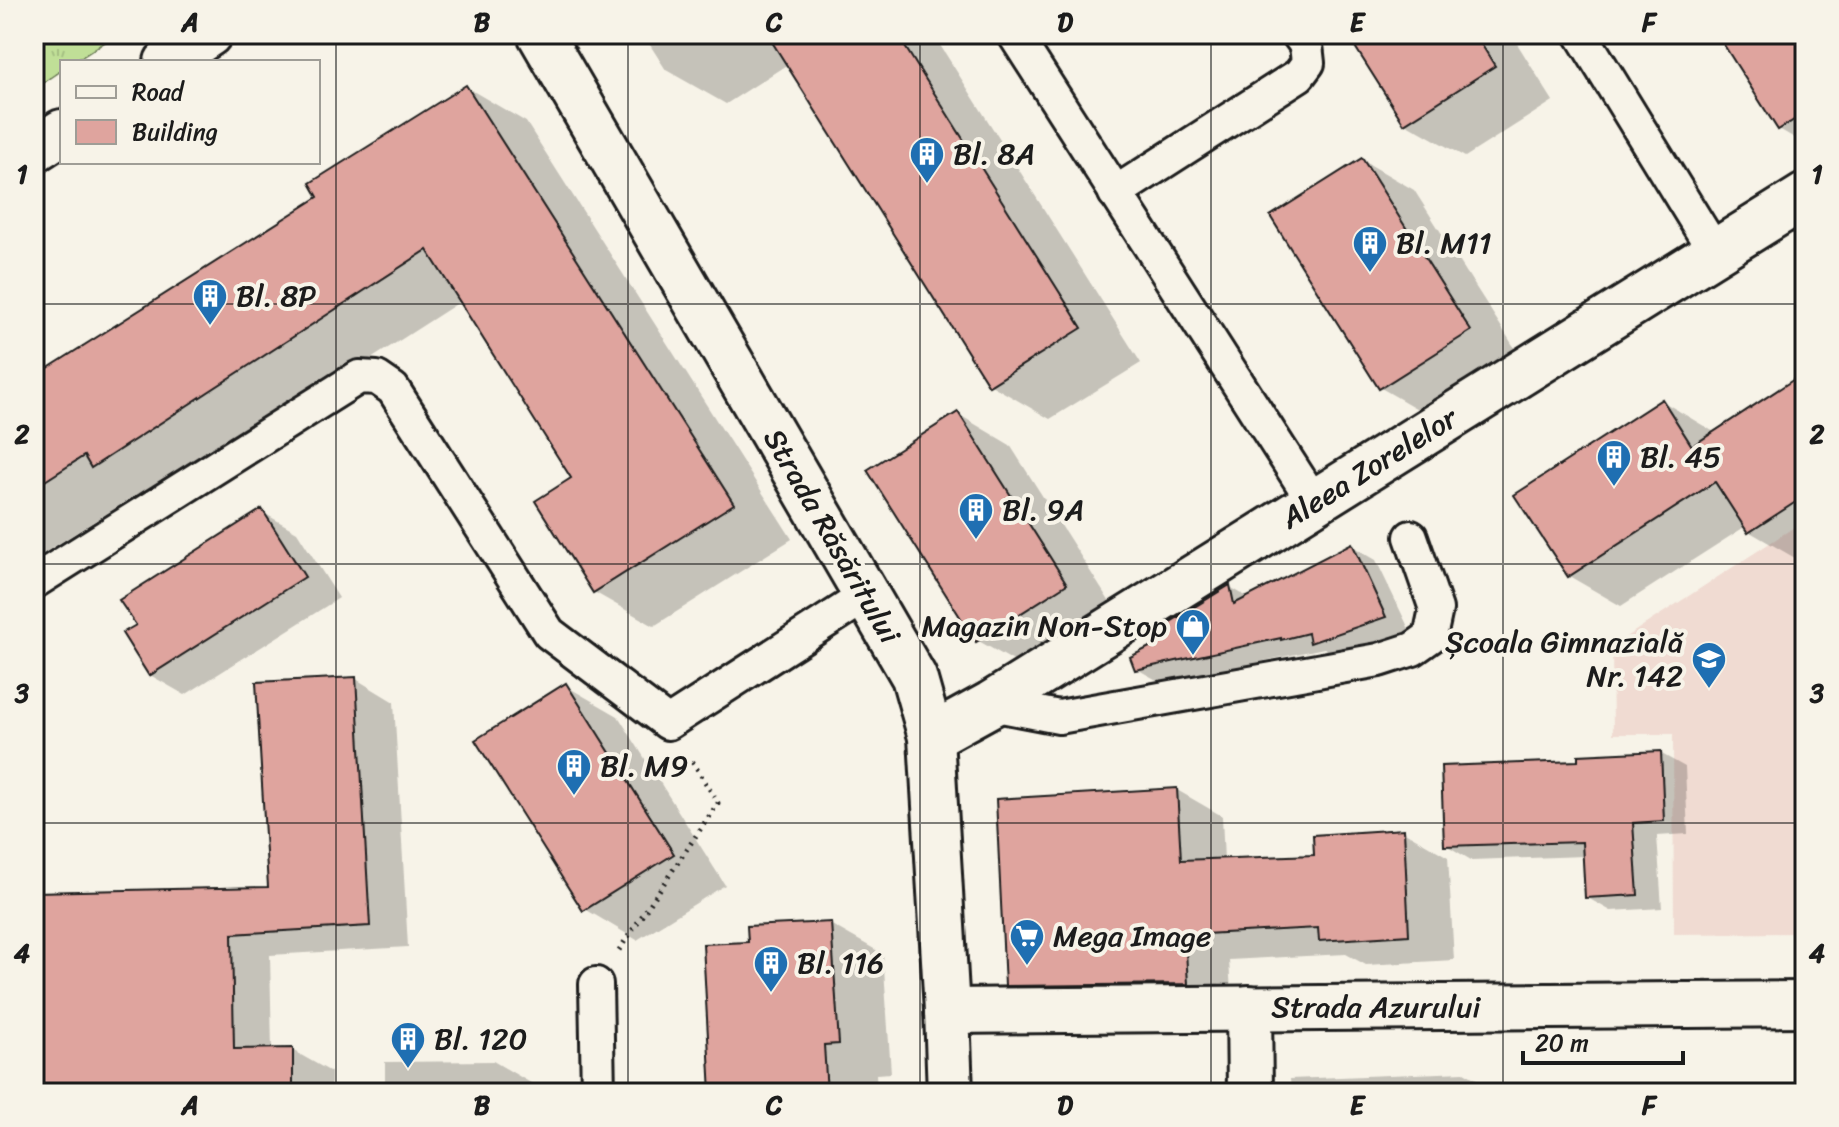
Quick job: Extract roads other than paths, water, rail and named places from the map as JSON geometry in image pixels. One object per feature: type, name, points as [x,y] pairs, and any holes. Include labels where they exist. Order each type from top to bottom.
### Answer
[{"type":"street","points":[[170,60],[209,34]]},
{"type":"street","name":"Strada Răsăritului","points":[[540,34],[914,677],[931,737],[950,1093]]},
{"type":"street","points":[[34,150],[60,133]]},
{"type":"street","name":"Aleea Zorelelor","points":[[931,737],[991,704],[1805,196]]},
{"type":"street","name":"Strada Azurului","points":[[947,1011],[1805,1004]]},
{"type":"street","points":[[1249,1008],[1250,1093]]},
{"type":"lane","points":[[1014,34],[1314,502]]},
{"type":"lane","points":[[1115,193],[1299,75],[1308,63],[1306,45],[1298,34]]},
{"type":"lane","points":[[1581,34],[1715,252]]},
{"type":"lane","points":[[34,582],[359,377],[377,378],[393,389],[549,633],[668,723],[867,595]]},
{"type":"lane","points":[[991,704],[1059,717],[1379,660],[1413,649],[1430,637],[1436,609],[1411,537]]},
{"type":"lane","points":[[596,984],[598,1093]]},
{"type":"place","name":"Bl. 8A","points":[[927,185]]},
{"type":"place","name":"Bl. M11","points":[[1370,274]]},
{"type":"place","name":"Bl. 8P","points":[[210,327]]},
{"type":"place","name":"Bl. 45","points":[[1614,488]]},
{"type":"place","name":"Bl. 9A","points":[[976,541]]},
{"type":"place","name":"Magazin Non-Stop","points":[[1193,657]]},
{"type":"place","name":"Școala Gimnazială Nr. 142","points":[[1709,690]]},
{"type":"place","name":"Bl. M9","points":[[574,797]]},
{"type":"place","name":"Mega Image","points":[[1027,967]]},
{"type":"place","name":"Bl. 116","points":[[771,994]]},
{"type":"place","name":"Bl. 120","points":[[408,1070]]}]
